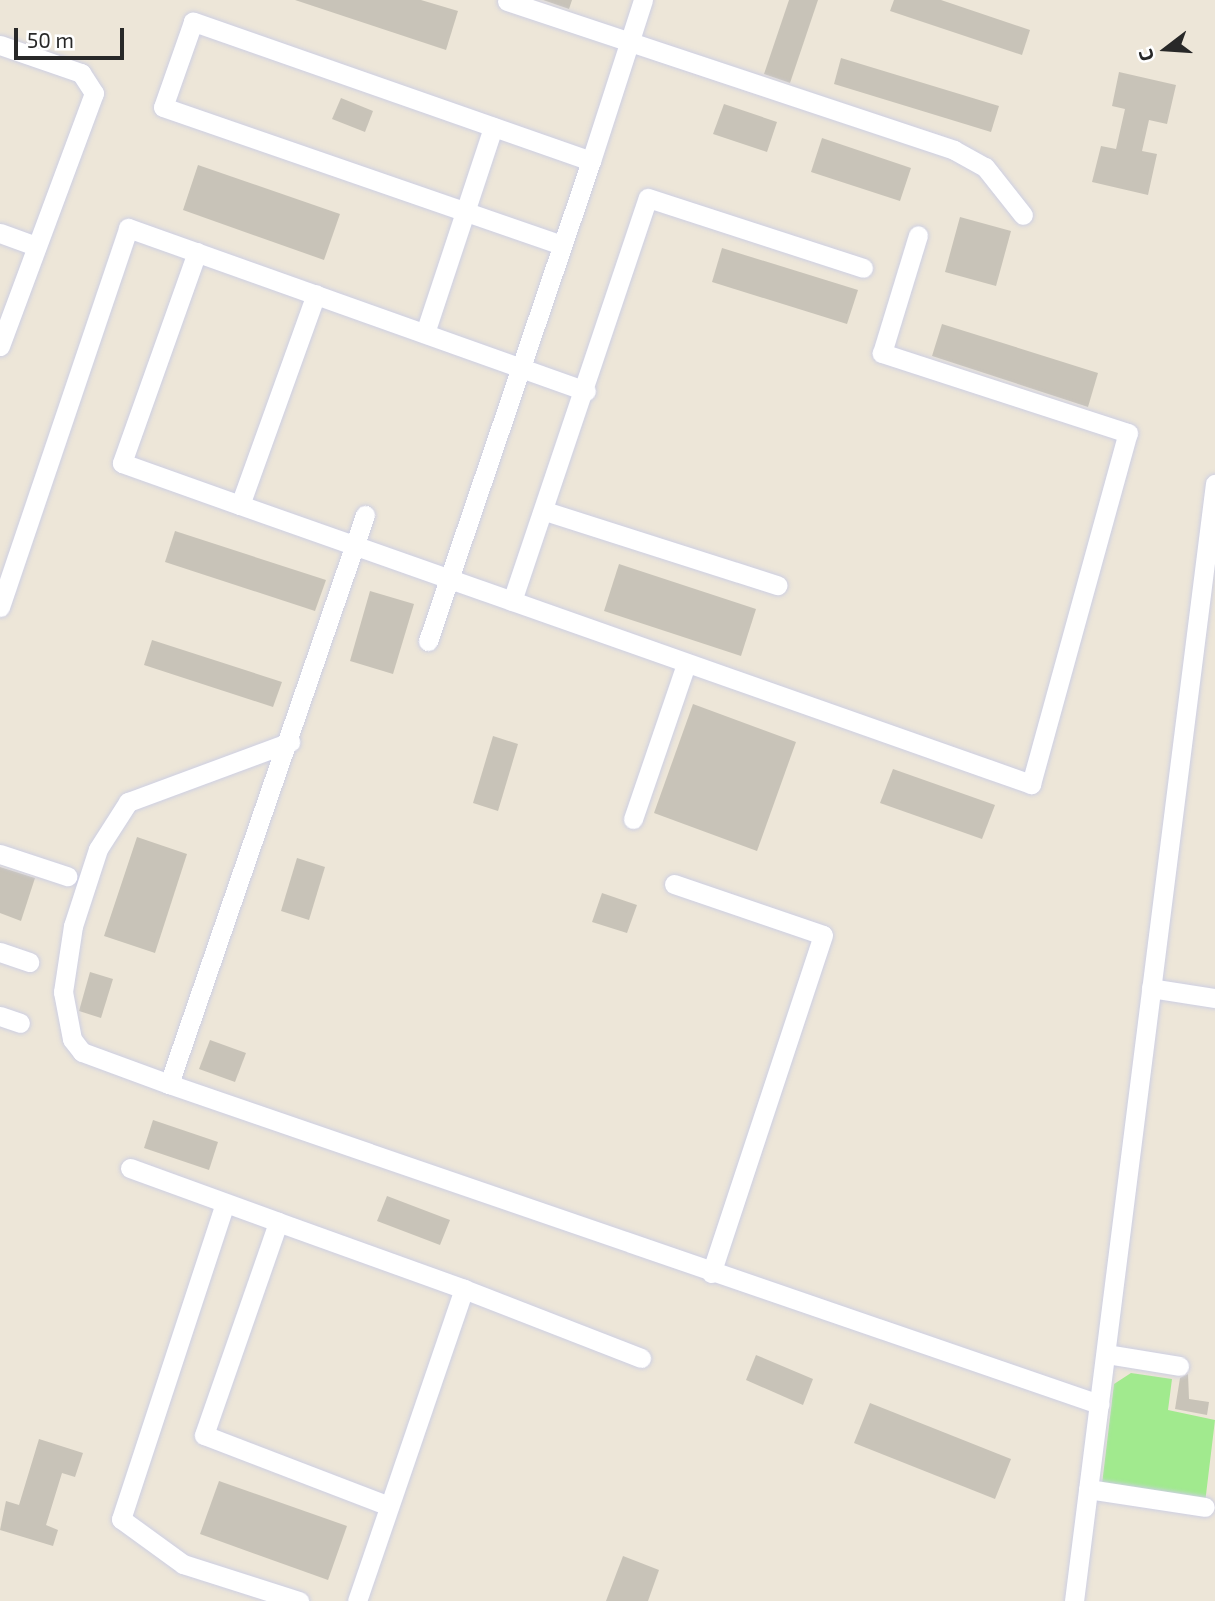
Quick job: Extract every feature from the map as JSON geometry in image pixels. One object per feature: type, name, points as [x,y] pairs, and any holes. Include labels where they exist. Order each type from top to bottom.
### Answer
[{"type":"street","points":[[428,641],[591,162],[643,0]]},
{"type":"street","points":[[507,1],[954,150],[985,167],[1023,215]]},
{"type":"street","points":[[562,245],[163,107],[193,22],[591,162]]},
{"type":"street","points":[[0,45],[81,73],[94,93],[2,336]]},
{"type":"street","points":[[425,333],[493,127]]},
{"type":"street","points":[[512,601],[586,391],[648,198],[863,268]]},
{"type":"street","points":[[0,607],[128,228],[586,391]]},
{"type":"street","points":[[0,233],[36,246]]},
{"type":"street","points":[[197,252],[122,463],[448,577],[685,667],[1031,784],[1128,433],[882,353],[918,235]]},
{"type":"street","points":[[240,505],[316,294]]},
{"type":"street","points":[[1074,1601],[1151,989],[1208,582],[1215,484]]},
{"type":"street","points":[[545,511],[777,585]]},
{"type":"street","points":[[169,1084],[290,742],[365,515]]},
{"type":"street","points":[[633,819],[685,667]]},
{"type":"street","points":[[290,742],[128,802],[98,849],[73,926],[63,992],[72,1038],[82,1052],[710,1273],[1099,1404]]},
{"type":"street","points":[[0,854],[67,876]]},
{"type":"street","points":[[674,884],[823,935],[710,1273]]},
{"type":"street","points":[[0,952],[29,962]]},
{"type":"street","points":[[1151,989],[1215,998]]},
{"type":"street","points":[[0,1016],[20,1023]]},
{"type":"street","points":[[130,1168],[464,1289],[641,1358]]},
{"type":"street","points":[[225,1203],[121,1518],[183,1564],[299,1601]]},
{"type":"street","points":[[278,1223],[204,1435],[389,1506]]},
{"type":"street","points":[[357,1601],[464,1289]]},
{"type":"street","points":[[1106,1354],[1179,1366]]},
{"type":"street","points":[[1088,1489],[1205,1507]]},
{"type":"green space","points":[[1131,1373],[1172,1379],[1168,1410],[1215,1420],[1205,1503],[1102,1484],[1114,1384]]},
{"type":"building","points":[[295,0],[421,0],[458,11],[446,50]]},
{"type":"building","points":[[543,0],[572,0],[569,9]]},
{"type":"building","points":[[789,0],[818,0],[790,83],[764,74]]},
{"type":"building","points":[[894,0],[941,0],[1030,30],[1022,55],[890,11]]},
{"type":"building","points":[[841,58],[999,106],[991,132],[834,84]]},
{"type":"building","points":[[1119,72],[1176,85],[1167,124],[1149,120],[1142,151],[1157,154],[1148,195],[1092,182],[1101,146],[1116,149],[1125,109],[1112,106]]},
{"type":"building","points":[[341,98],[373,111],[365,132],[332,119]]},
{"type":"building","points":[[724,104],[777,122],[767,152],[713,134]]},
{"type":"building","points":[[822,138],[911,168],[900,201],[811,172]]},
{"type":"building","points":[[198,165],[340,214],[324,260],[183,210]]},
{"type":"building","points":[[960,217],[1011,231],[996,286],[945,272]]},
{"type":"building","points":[[722,248],[858,290],[847,324],[712,282]]},
{"type":"building","points":[[942,324],[1098,373],[1088,407],[932,356]]},
{"type":"building","points":[[175,531],[326,580],[315,611],[165,562]]},
{"type":"building","points":[[619,564],[756,609],[741,656],[604,611]]},
{"type":"building","points":[[370,591],[414,604],[393,674],[350,661]]},
{"type":"building","points":[[152,640],[282,682],[273,707],[144,665]]},
{"type":"building","points":[[693,704],[796,742],[757,851],[654,813]]},
{"type":"building","points":[[493,736],[518,744],[498,811],[473,803]]},
{"type":"building","points":[[893,769],[995,805],[982,839],[880,803]]},
{"type":"building","points":[[137,837],[187,854],[155,953],[104,936]]},
{"type":"building","points":[[297,858],[325,867],[309,920],[281,911]]},
{"type":"building","points":[[0,867],[35,878],[21,921],[0,913]]},
{"type":"building","points":[[602,893],[637,905],[627,933],[592,922]]},
{"type":"building","points":[[90,972],[113,979],[101,1018],[79,1011]]},
{"type":"building","points":[[210,1040],[246,1053],[235,1082],[199,1069]]},
{"type":"building","points":[[153,1120],[218,1142],[209,1170],[144,1148]]},
{"type":"building","points":[[387,1196],[450,1220],[440,1245],[377,1221]]},
{"type":"building","points":[[756,1355],[813,1379],[803,1405],[746,1380]]},
{"type":"building","points":[[1188,1374],[1189,1399],[1209,1402],[1207,1415],[1175,1409],[1180,1378]]},
{"type":"building","points":[[870,1403],[1011,1459],[995,1499],[854,1443]]},
{"type":"building","points":[[39,1439],[83,1453],[75,1477],[62,1473],[46,1525],[58,1530],[53,1546],[0,1530],[6,1501],[19,1505]]},
{"type":"building","points":[[219,1481],[347,1526],[328,1580],[200,1534]]},
{"type":"building","points":[[623,1556],[659,1570],[648,1601],[606,1601]]}]
